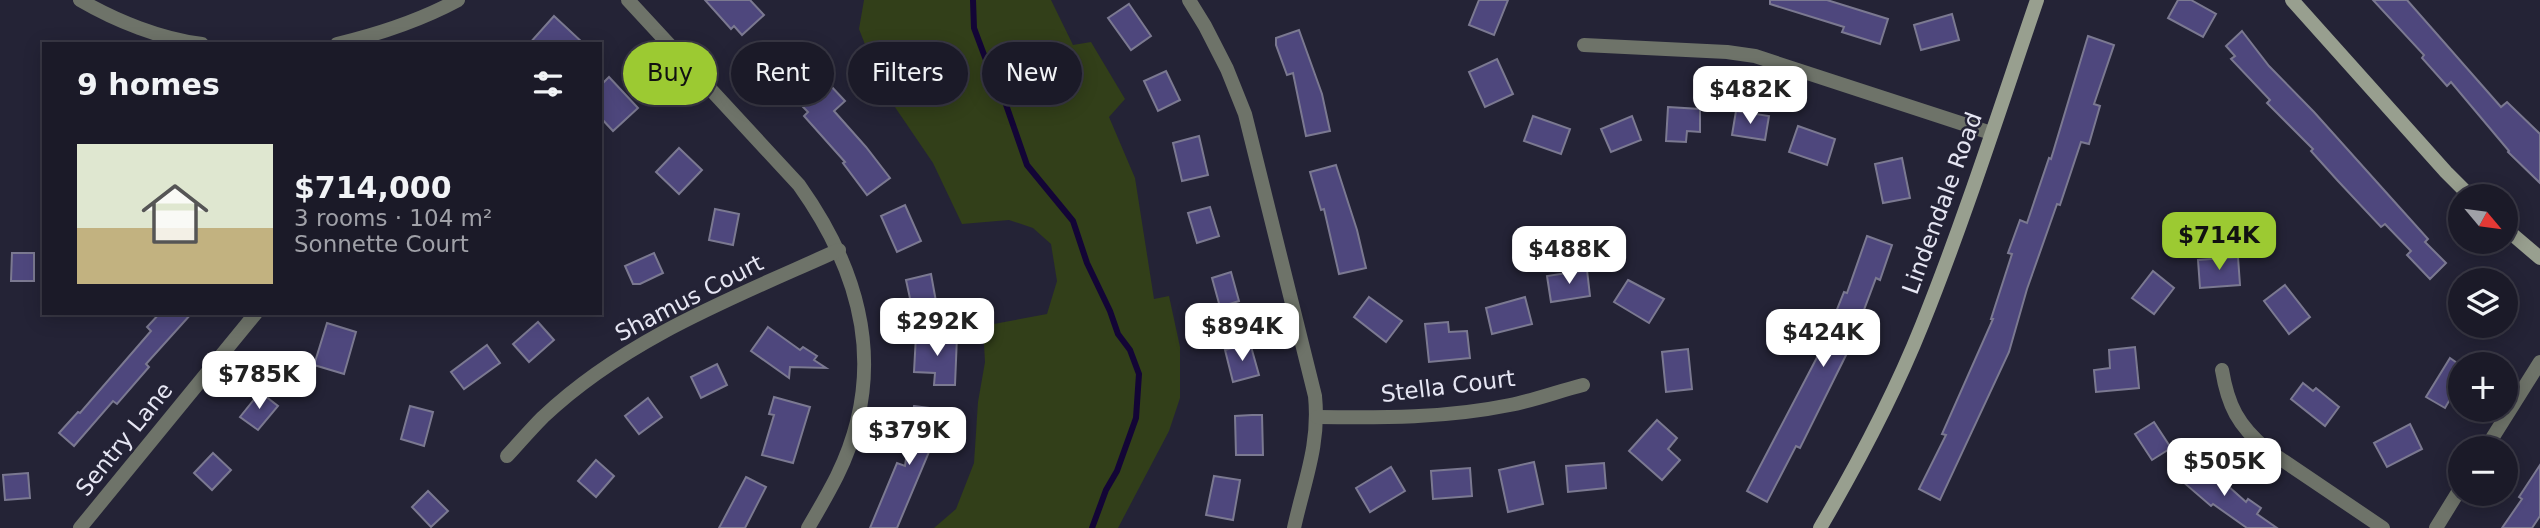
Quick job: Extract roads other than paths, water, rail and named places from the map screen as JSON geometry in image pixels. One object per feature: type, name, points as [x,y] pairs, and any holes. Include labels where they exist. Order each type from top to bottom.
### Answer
[{"type":"street","points":[[80,0],[131,24],[194,42]]},
{"type":"street","points":[[345,42],[411,22],[458,0]]},
{"type":"street","points":[[628,0],[799,185],[823,218],[853,284],[864,347],[863,386],[855,426],[838,475],[808,528]]},
{"type":"street","points":[[1189,0],[1227,69],[1245,114],[1311,376],[1317,417],[1314,450],[1294,528]]},
{"type":"street","name":"Lindendale Road","points":[[1820,528],[1893,391],[1922,327],[2038,0]]},
{"type":"street","points":[[2292,0],[2459,184]]},
{"type":"street","points":[[1584,45],[1727,52],[1755,56],[1991,133]]},
{"type":"street","points":[[2518,239],[2540,258]]},
{"type":"street","name":"Shamus Court","points":[[507,456],[544,416],[617,360],[698,314],[839,250]]},
{"type":"street","name":"Sentry Lane","points":[[80,528],[254,315]]},
{"type":"street","points":[[2494,436],[2540,362]]},
{"type":"street","points":[[2222,370],[2230,404],[2248,433],[2266,449],[2383,528]]},
{"type":"street","name":"Stella Court","points":[[1317,417],[1382,418],[1447,414],[1512,405],[1583,385]]},
{"type":"street","points":[[2436,528],[2450,506]]},
{"type":"waterway","points":[[973,0],[974,28],[992,76],[1003,96],[1027,165],[1073,221],[1087,263],[1139,374],[1136,418],[1092,528]]}]
